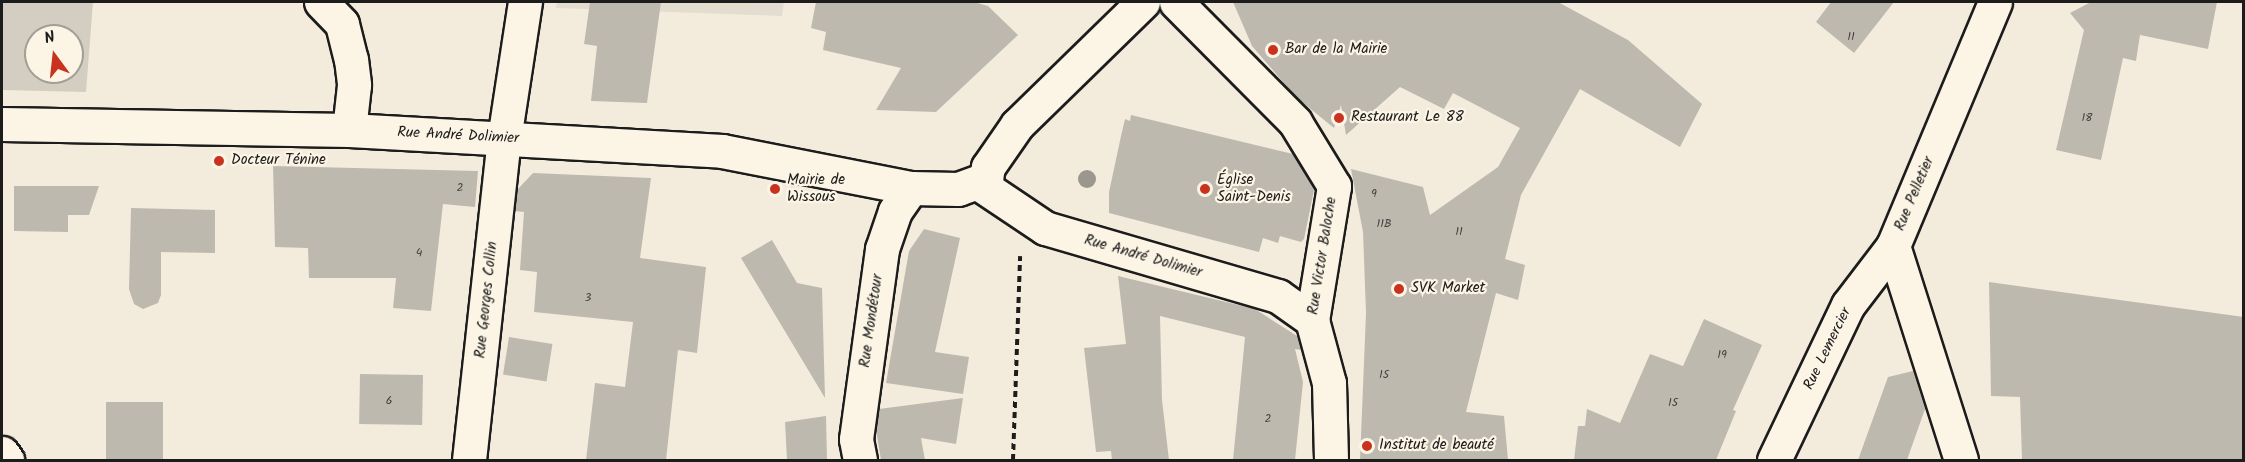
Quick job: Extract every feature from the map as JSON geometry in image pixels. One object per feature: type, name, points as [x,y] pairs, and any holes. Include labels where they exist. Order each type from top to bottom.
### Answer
[{"type":"street","points":[[321,2],[342,24],[351,59],[354,85],[349,130]]},
{"type":"street","name":"Rue Georges Collin","points":[[469,460],[504,139],[525,2]]},
{"type":"street","points":[[978,183],[986,178],[988,167],[1017,124],[1143,2]]},
{"type":"street","name":"Rue Victor Baloche","points":[[1176,2],[1294,122],[1334,186],[1312,320],[1329,383],[1331,460]]},
{"type":"street","name":"Rue Pelletier","points":[[1961,460],[1893,246],[1995,2]]},
{"type":"street","name":"Rue André Dolimier","points":[[2,124],[349,130],[722,151],[911,188],[957,189],[978,183],[1045,228],[1278,296],[1312,320]]},
{"type":"street","name":"Rue Mondétour","points":[[860,460],[856,439],[882,249],[895,212],[911,188]]},
{"type":"street","name":"Rue Lemercier","points":[[1774,460],[1848,305],[1893,246]]},
{"type":"street","points":[[2,453],[8,460]]},
{"type":"path","points":[[1013,460],[1020,254],[1030,218]]},
{"type":"shaded area","points":[[2,2],[93,2],[86,92],[2,90]]},
{"type":"shaded area","points":[[557,2],[784,2],[782,16],[556,8]]},
{"type":"building","points":[[590,2],[661,2],[647,103],[591,101],[597,46],[584,44]]},
{"type":"building","points":[[816,2],[974,2],[988,6],[1018,35],[936,112],[876,110],[901,68],[823,50],[826,32],[811,28]]},
{"type":"building","points":[[1233,2],[1558,2],[1628,40],[1702,104],[1680,147],[1580,89],[1521,195],[1505,259],[1525,265],[1518,300],[1496,293],[1466,412],[1504,416],[1508,460],[1360,460],[1366,313],[1363,232],[1351,169],[1423,187],[1430,215],[1498,167],[1520,128],[1453,93],[1444,109],[1400,87],[1346,135],[1341,105],[1334,128],[1296,97],[1252,46]]},
{"type":"building","points":[[1831,2],[1894,2],[1854,53],[1816,22]]},
{"type":"building","points":[[2091,2],[2217,2],[2208,49],[2140,35],[2136,61],[2123,58],[2101,160],[2056,150],[2084,30],[2070,13]]},
{"type":"building","name":"Église Saint-Denis","points":[[1131,115],[1293,154],[1314,190],[1304,239],[1301,242],[1280,236],[1278,243],[1263,238],[1259,252],[1109,213],[1109,192],[1121,136],[1125,119],[1130,121]]},
{"type":"building","points":[[273,166],[478,171],[475,207],[443,204],[431,311],[393,308],[396,278],[309,278],[308,248],[275,247]]},
{"type":"building","points":[[533,173],[651,178],[640,258],[706,267],[697,353],[678,350],[666,460],[586,460],[595,383],[625,387],[633,322],[534,312],[537,272],[520,270],[524,212],[515,211],[517,190]]},
{"type":"building","points":[[14,186],[99,186],[89,215],[68,215],[68,232],[14,231]]},
{"type":"building","points":[[131,208],[215,210],[215,253],[161,252],[161,295],[158,303],[143,309],[134,304],[129,289]]},
{"type":"building","points":[[924,229],[960,238],[935,352],[969,357],[963,394],[886,383],[909,251]]},
{"type":"building","points":[[772,240],[797,283],[822,288],[825,398],[741,258]]},
{"type":"building","points":[[1118,276],[1255,309],[1297,336],[1301,350],[1295,349],[1303,382],[1295,460],[1233,460],[1245,337],[1160,316],[1162,400],[1169,460],[1112,460],[1111,451],[1096,452],[1084,348],[1126,344]]},
{"type":"building","points":[[1989,282],[2244,317],[2244,460],[2022,460],[2020,397],[1991,396]]},
{"type":"building","points":[[1704,319],[1762,345],[1733,410],[1736,411],[1716,460],[1574,460],[1578,426],[1585,426],[1587,409],[1620,423],[1650,354],[1683,366]]},
{"type":"building","points":[[509,337],[552,344],[547,381],[503,375]]},
{"type":"building","points":[[1913,371],[1925,409],[1907,460],[1858,460],[1888,377]]},
{"type":"building","points":[[360,374],[423,375],[422,425],[359,424]]},
{"type":"building","points":[[963,398],[956,444],[921,438],[925,460],[881,460],[876,430],[879,409]]},
{"type":"building","points":[[106,402],[163,402],[163,460],[106,460]]},
{"type":"building","points":[[826,416],[827,460],[787,460],[785,422]]},
{"type":"place","name":"Bar de la Mairie","points":[[1273,50]]},
{"type":"place","name":"Restaurant Le 88","points":[[1339,118]]},
{"type":"place","name":"Docteur Ténine","points":[[219,161]]},
{"type":"place","name":"Mairie de Wissous","points":[[775,189]]},
{"type":"place","name":"Église Saint-Denis","points":[[1205,189]]},
{"type":"place","name":"SVK Market","points":[[1399,289]]},
{"type":"place","name":"Institut de beauté","points":[[1367,446]]}]
